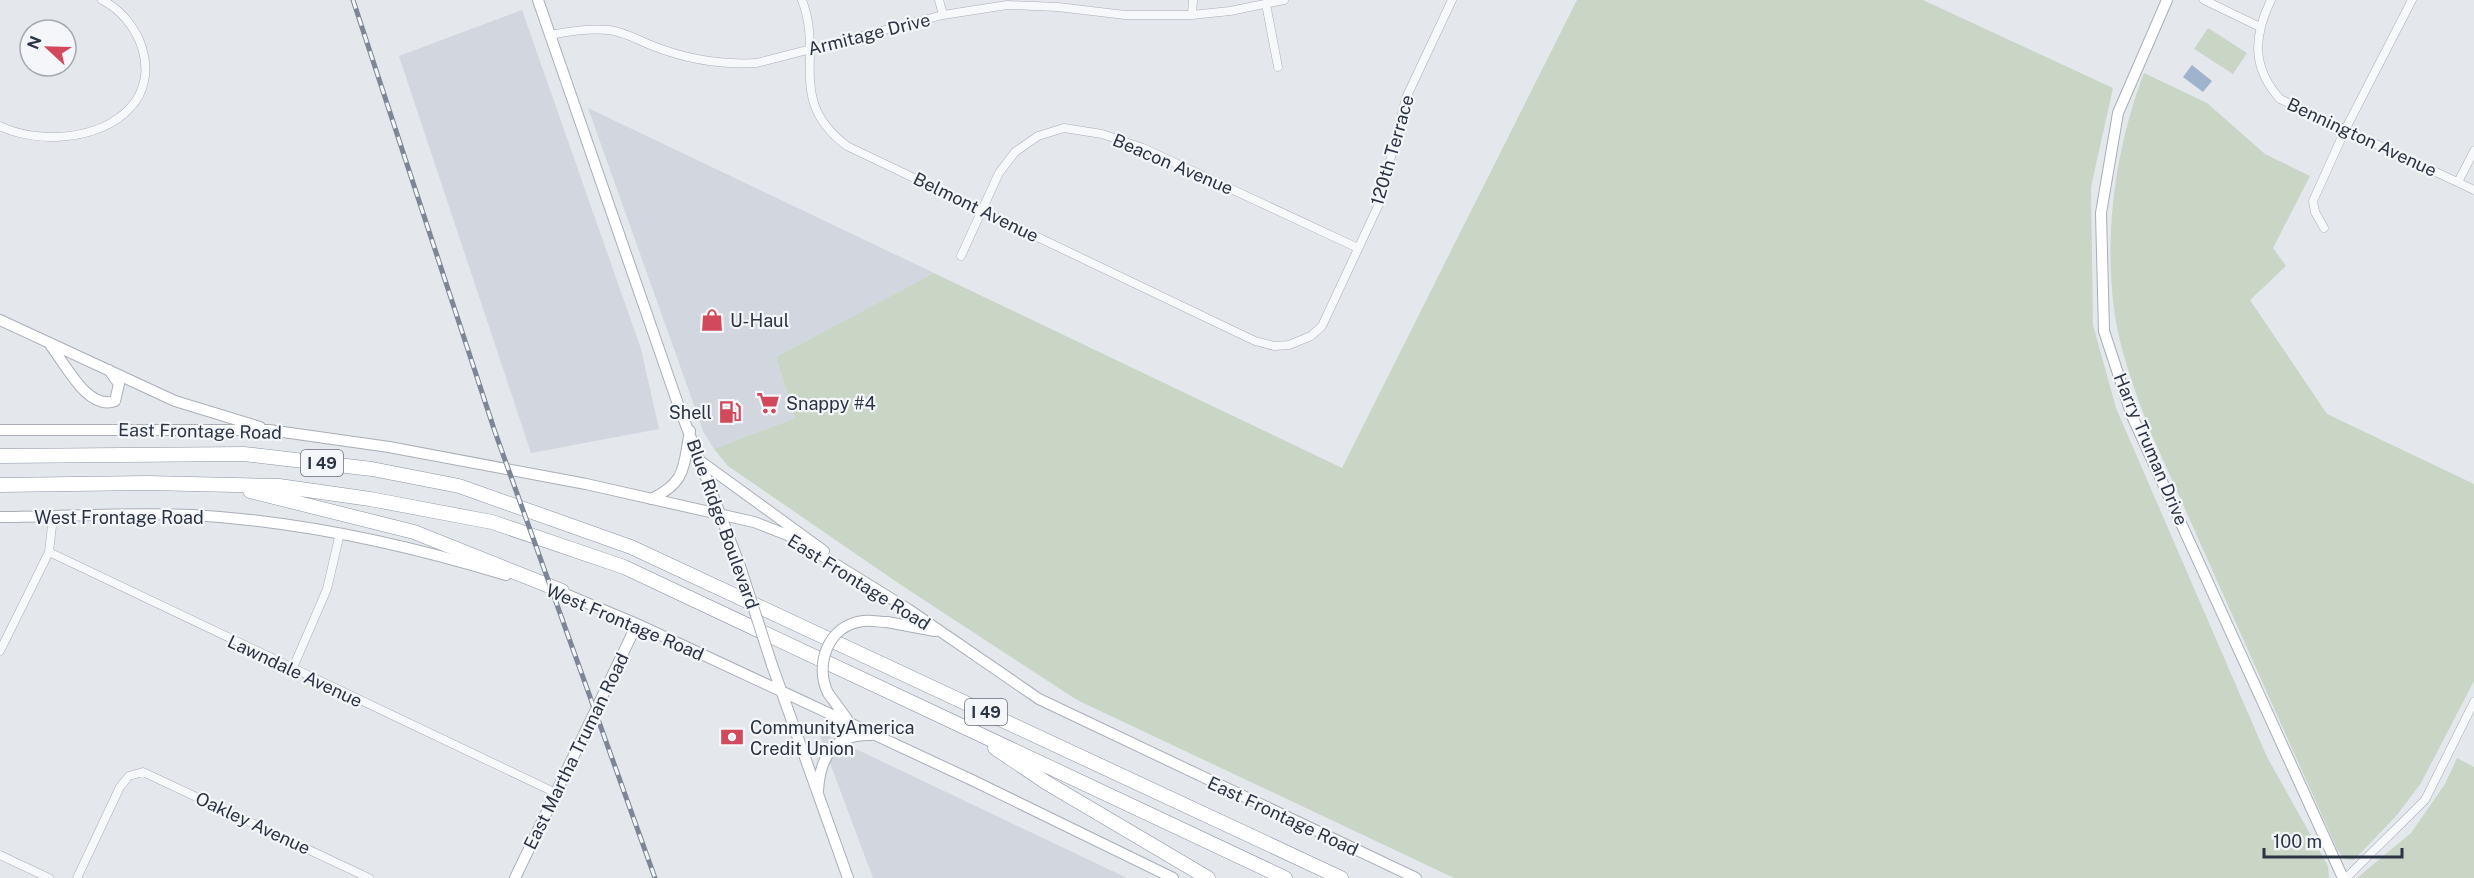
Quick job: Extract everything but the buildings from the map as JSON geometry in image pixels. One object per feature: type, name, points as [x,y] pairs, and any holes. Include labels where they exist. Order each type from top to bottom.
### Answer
[{"type":"highway","name":"I 49","points":[[0,456],[243,454],[372,469],[459,486],[631,547],[1341,878]]},
{"type":"highway","name":"I 49","points":[[0,485],[279,486],[370,499],[492,522],[624,567],[1285,878]]},
{"type":"highway","points":[[224,485],[414,532],[562,591]]},
{"type":"highway","points":[[956,722],[1047,783],[1208,878]]},
{"type":"street","points":[[0,126],[16,134],[52,138],[87,132],[122,114],[138,96],[144,72],[143,47],[135,31],[115,7],[102,0]]},
{"type":"street","name":"Blue Ridge Boulevard","points":[[538,0],[722,515],[772,665],[848,878]]},
{"type":"street","name":"Belmont Avenue","points":[[802,0],[808,23],[809,88],[812,101],[822,121],[847,146],[1249,338]]},
{"type":"street","points":[[939,0],[943,15]]},
{"type":"street","points":[[1192,15],[1193,0]]},
{"type":"street","name":"Armitage Drive","points":[[550,35],[584,28],[612,30],[635,37],[653,46],[728,64],[757,63],[943,15],[1007,5],[1058,4],[1125,15],[1192,15],[1284,0]]},
{"type":"street","name":"120th Terrace","points":[[1249,338],[1274,346],[1289,345],[1311,336],[1322,326],[1379,204],[1406,98],[1452,0]]},
{"type":"street","name":"Harry Truman Drive","points":[[2167,0],[2118,113],[2101,213],[2104,331],[2132,416],[2345,878]]},
{"type":"street","points":[[2204,0],[2260,27]]},
{"type":"street","name":"Bennington Avenue","points":[[2271,0],[2260,27],[2257,57],[2267,85],[2280,99],[2474,190]]},
{"type":"street","points":[[2324,228],[2315,212],[2313,201],[2345,130],[2412,0]]},
{"type":"street","points":[[1266,4],[1278,66]]},
{"type":"street","name":"Beacon Avenue","points":[[961,256],[999,173],[1015,152],[1038,136],[1064,128],[1102,134],[1143,148],[1358,248]]},
{"type":"street","points":[[2458,182],[2474,150]]},
{"type":"street","points":[[0,320],[176,401],[269,430]]},
{"type":"street","points":[[49,344],[87,395],[99,403],[114,401],[118,392],[116,377],[107,368]]},
{"type":"street","name":"East Frontage Road","points":[[0,429],[269,430],[389,447],[754,522],[790,536],[908,609],[938,632],[1039,699],[1416,878]]},
{"type":"street","points":[[651,499],[675,485],[682,472],[690,430]]},
{"type":"street","points":[[701,461],[822,549],[838,567]]},
{"type":"street","name":"West Frontage Road","points":[[0,517],[193,515],[340,533],[456,560],[562,591],[637,624],[1173,878]]},
{"type":"street","points":[[0,651],[49,552],[53,517]]},
{"type":"street","points":[[292,670],[327,589],[340,533]]},
{"type":"street","name":"Lawndale Avenue","points":[[49,552],[292,670],[555,793]]},
{"type":"street","points":[[854,726],[839,711],[822,681],[822,665],[829,643],[838,632],[863,621],[887,622],[938,632]]},
{"type":"street","name":"East Martha Truman Road","points":[[515,878],[637,624]]},
{"type":"street","points":[[2345,878],[2425,800],[2474,702]]},
{"type":"street","points":[[818,794],[824,759],[831,746],[855,736],[875,736]]},
{"type":"street","name":"Oakley Avenue","points":[[77,878],[120,787],[129,776],[136,774],[150,774],[369,878]]},
{"type":"street","points":[[0,855],[49,878]]},
{"type":"shaded area","points":[[522,10],[641,349],[659,429],[531,453],[399,56]]},
{"type":"shaded area","points":[[588,108],[934,273],[776,357],[795,418],[714,449],[704,433]]},
{"type":"shaded area","points":[[818,731],[1127,878],[873,878]]},
{"type":"green space","points":[[1577,0],[1923,0],[2113,88],[2091,187],[2093,325],[2116,408],[2267,757],[2328,866],[2329,878],[1454,878],[1077,700],[901,585],[728,466],[714,449],[795,418],[776,357],[934,273],[1342,468]]},
{"type":"green space","points":[[2208,28],[2247,53],[2233,74],[2194,49]]},
{"type":"green space","points":[[2144,73],[2207,103],[2265,154],[2310,176],[2273,248],[2286,266],[2250,300],[2327,414],[2474,484],[2474,681],[2421,783],[2397,815],[2354,860],[2344,859],[2337,849],[2147,424],[2123,353],[2116,324],[2111,279],[2112,219],[2126,130]]},
{"type":"green space","points":[[2457,758],[2474,767],[2474,878],[2357,878],[2411,833],[2445,784]]},
{"type":"water","points":[[2192,65],[2212,81],[2203,92],[2183,77]]},
{"type":"railway","points":[[353,0],[495,432],[655,878]]},
{"type":"place","name":"U-Haul","points":[[712,320]]},
{"type":"place","name":"Snappy #4","points":[[768,403]]},
{"type":"place","name":"Shell","points":[[730,412]]},
{"type":"place","name":"CommunityAmerica Credit Union","points":[[732,737]]}]
